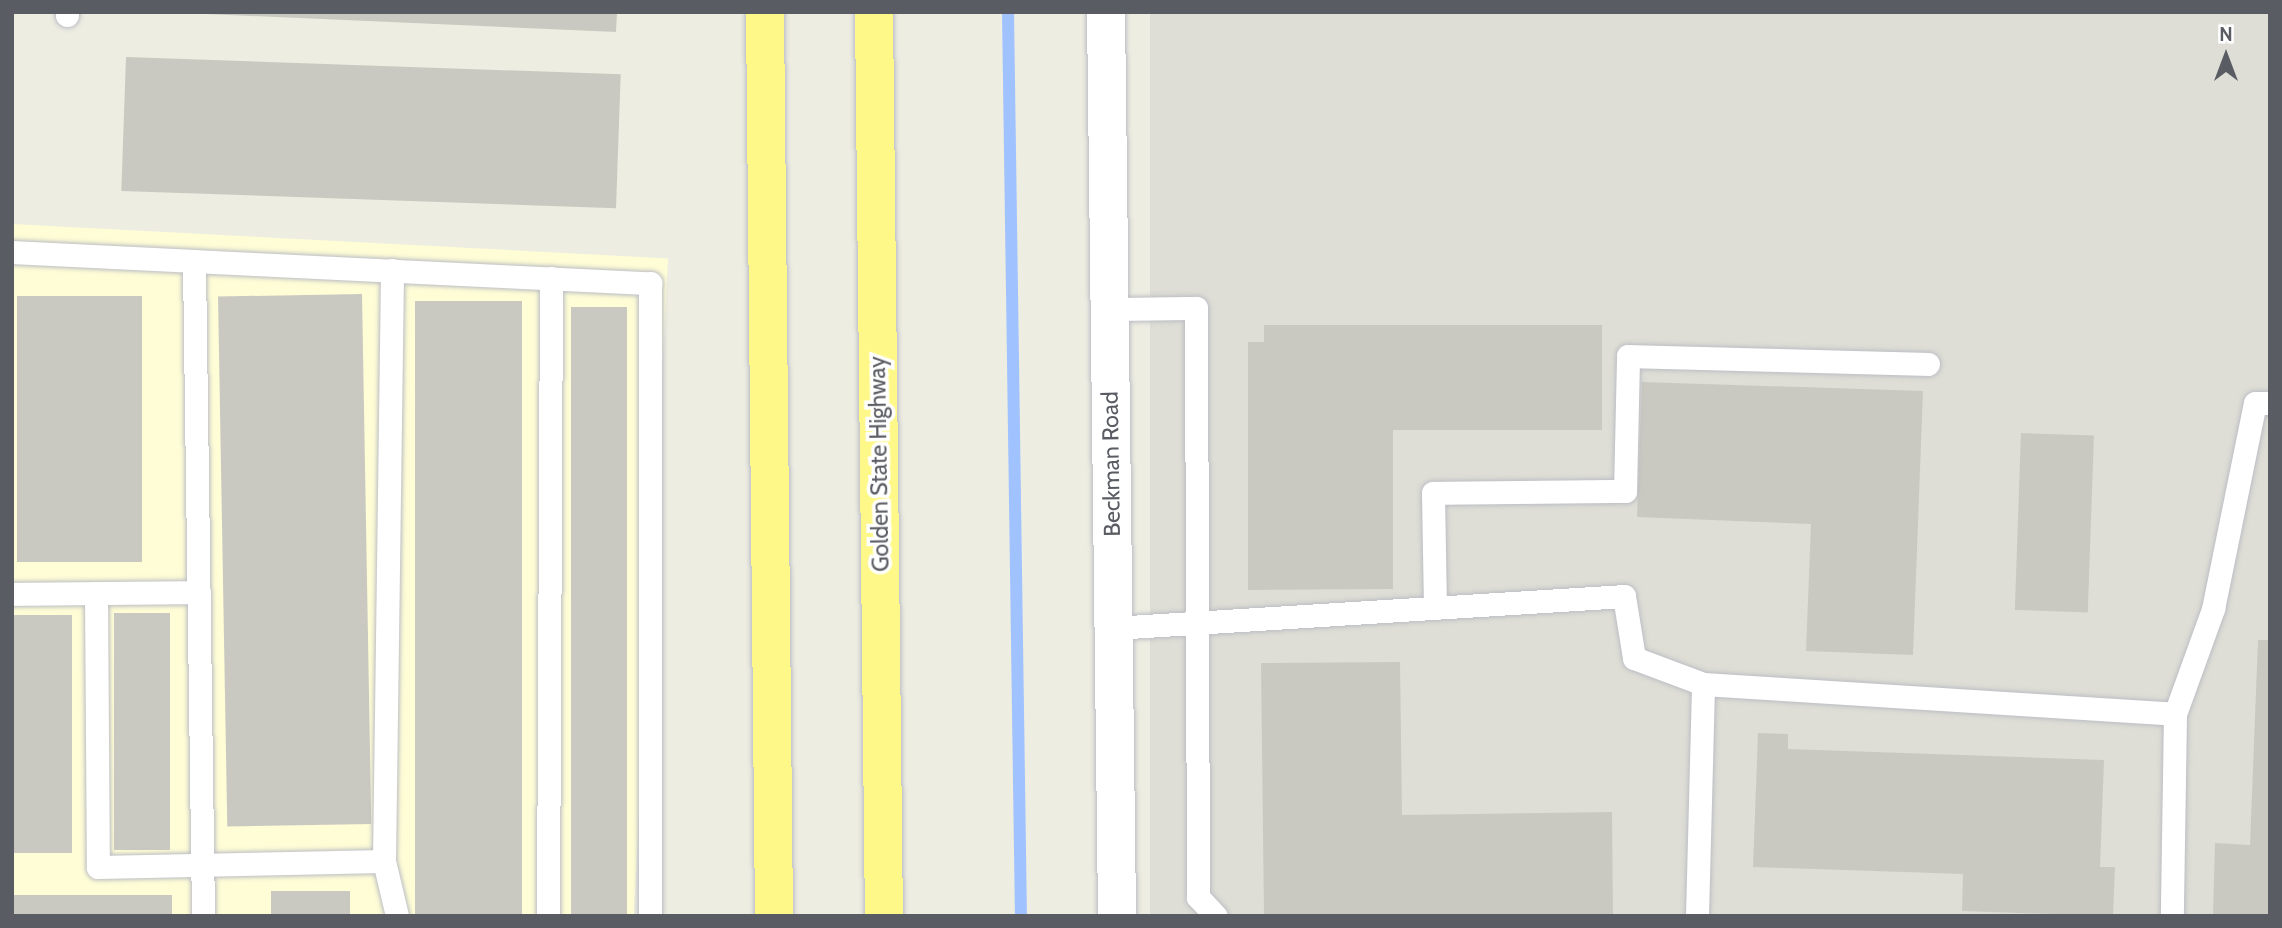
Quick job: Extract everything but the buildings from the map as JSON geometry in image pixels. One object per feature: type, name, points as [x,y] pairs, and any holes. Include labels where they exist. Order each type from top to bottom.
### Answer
[{"type":"highway","points":[[765,12],[774,916]]},
{"type":"highway","name":"Golden State Highway","points":[[874,12],[884,916]]},
{"type":"street","name":"Beckman Road","points":[[1106,12],[1117,916]]},
{"type":"lane","points":[[12,252],[650,283],[650,916]]},
{"type":"lane","points":[[194,261],[203,916]]},
{"type":"lane","points":[[392,270],[384,861],[397,916]]},
{"type":"lane","points":[[548,916],[551,278]]},
{"type":"lane","points":[[1109,309],[1196,308],[1194,622],[1198,897],[1216,916]]},
{"type":"lane","points":[[1435,608],[1433,493],[1625,491],[1628,356],[1928,364]]},
{"type":"lane","points":[[2172,916],[2175,714],[2213,609],[2255,403],[2270,404]]},
{"type":"lane","points":[[12,593],[199,592]]},
{"type":"lane","points":[[96,593],[98,866],[384,861]]},
{"type":"lane","points":[[1113,628],[1623,596],[1634,658],[1703,684],[2175,714]]},
{"type":"lane","points":[[1697,916],[1703,684]]},
{"type":"shaded area","points":[[1150,12],[2270,12],[2270,916],[1150,916]]},
{"type":"shaded area","points":[[12,224],[668,258],[634,916],[12,916]]},
{"type":"waterway","points":[[1008,12],[1021,916]]}]
